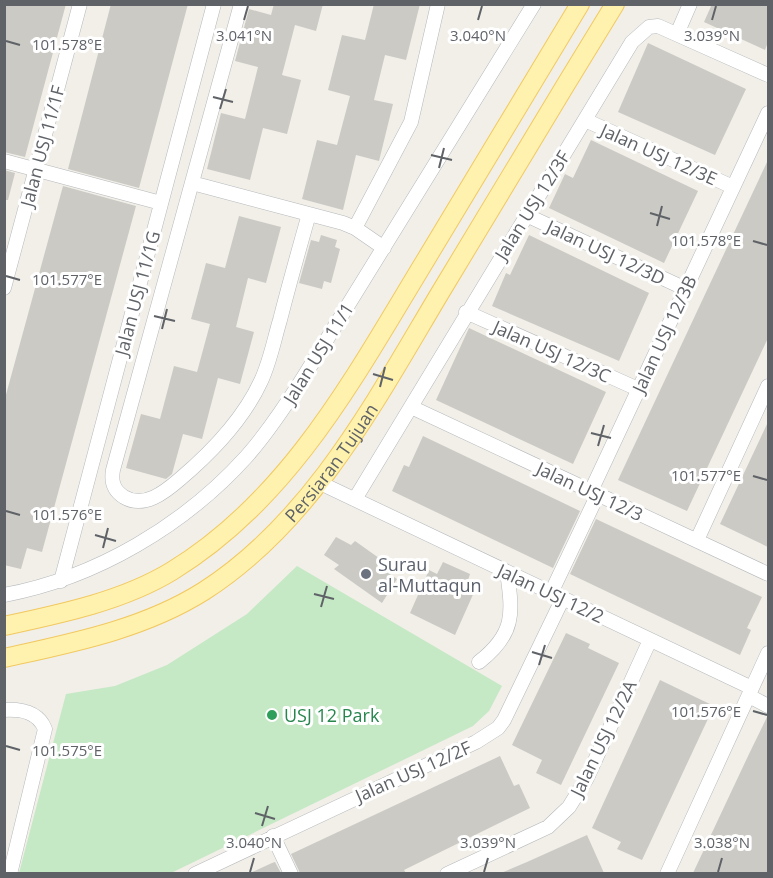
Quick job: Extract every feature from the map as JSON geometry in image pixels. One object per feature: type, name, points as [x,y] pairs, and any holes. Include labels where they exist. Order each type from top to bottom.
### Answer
[{"type":"main road","name":"Persiaran Tujuan","points":[[4,626],[76,609],[131,591],[170,572],[220,537],[261,502],[306,446],[358,371],[580,4]]},
{"type":"main road","name":"Persiaran Tujuan","points":[[4,658],[140,623],[204,591],[260,547],[318,482],[362,422],[615,4]]},
{"type":"street","name":"Jalan USJ 11/1F","points":[[4,288],[80,4]]},
{"type":"street","name":"Jalan USJ 11/1G","points":[[61,580],[214,4]]},
{"type":"street","points":[[241,4],[112,470],[111,481],[115,489],[132,501],[153,498],[168,490],[208,455],[255,392],[267,367],[309,214]]},
{"type":"street","points":[[355,228],[411,122],[438,4]]},
{"type":"street","name":"Jalan USJ 11/1","points":[[4,595],[61,580],[156,534],[212,491],[246,457],[272,425],[303,378],[534,4]]},
{"type":"street","points":[[677,34],[690,4]]},
{"type":"street","name":"Jalan USJ 12/3F","points":[[355,500],[466,312],[632,42],[649,27],[658,26],[768,75]]},
{"type":"street","name":"Jalan USJ 12/3B","points":[[557,596],[594,493],[638,389],[768,113]]},
{"type":"street","name":"Jalan USJ 12/3E","points":[[585,120],[733,188]]},
{"type":"street","points":[[4,160],[161,203]]},
{"type":"street","points":[[192,183],[355,228],[384,248]]},
{"type":"street","name":"Jalan USJ 12/3D","points":[[526,215],[686,289]]},
{"type":"street","name":"Jalan USJ 12/3C","points":[[466,312],[638,389]]},
{"type":"street","points":[[697,540],[768,386]]},
{"type":"street","name":"Jalan USJ 12/3","points":[[411,407],[768,574]]},
{"type":"street","name":"Jalan USJ 12/2","points":[[318,482],[650,640],[750,692],[768,706]]},
{"type":"street","points":[[478,662],[494,650],[506,634],[511,617],[507,572]]},
{"type":"street","name":"Jalan USJ 12/2F","points":[[195,873],[476,742],[498,728],[557,596]]},
{"type":"street","name":"Jalan USJ 12/2A","points":[[447,873],[548,827],[569,807],[587,778],[650,640]]},
{"type":"street","points":[[667,873],[768,653]]},
{"type":"street","points":[[4,710],[24,711],[41,719],[45,729],[44,741],[10,873]]},
{"type":"street","points":[[273,836],[291,873]]},
{"type":"green space","name":"USJ 12 Park","points":[[297,566],[502,686],[489,711],[473,726],[171,873],[19,873],[66,694],[115,686],[167,665],[247,614]]},
{"type":"building","points":[[4,4],[66,4],[25,157],[4,152]]},
{"type":"building","points":[[111,4],[188,4],[139,188],[68,169]]},
{"type":"building","points":[[274,4],[323,4],[316,31],[295,25],[282,75],[301,80],[287,134],[263,128],[250,180],[207,169],[221,113],[245,119],[258,67],[235,61],[249,9],[271,15]]},
{"type":"building","points":[[374,4],[420,4],[406,60],[385,55],[374,100],[393,104],[379,161],[356,155],[343,210],[302,199],[317,140],[337,145],[350,96],[328,90],[342,35],[365,40]]},
{"type":"building","points":[[712,4],[768,4],[768,42],[765,50],[704,22]]},
{"type":"building","points":[[648,43],[746,89],[715,155],[618,112]]},
{"type":"building","points":[[591,140],[698,191],[664,263],[549,208],[565,174],[573,178]]},
{"type":"building","points":[[768,160],[768,338],[687,511],[618,480]]},
{"type":"building","points":[[4,170],[15,173],[8,200],[4,200]]},
{"type":"building","points":[[63,186],[136,206],[42,552],[27,548],[21,569],[4,565],[4,402]]},
{"type":"building","points":[[239,216],[281,227],[266,283],[248,278],[236,327],[254,332],[240,384],[218,378],[202,439],[183,434],[172,474],[166,479],[126,468],[141,414],[160,419],[174,366],[197,372],[210,324],[191,319],[206,263],[225,268]]},
{"type":"building","points":[[321,235],[337,240],[335,247],[340,249],[331,283],[324,281],[322,289],[299,283],[311,240],[319,242]]},
{"type":"building","points":[[529,235],[649,293],[619,361],[492,306],[506,273],[510,275]]},
{"type":"building","points":[[469,328],[606,392],[573,464],[436,400]]},
{"type":"building","points":[[768,422],[768,547],[720,524]]},
{"type":"building","points":[[423,436],[580,511],[553,568],[392,491],[404,465],[409,467]]},
{"type":"building","points":[[596,519],[762,597],[747,628],[751,630],[740,655],[570,574]]},
{"type":"building","name":"Surau al-Muttaqun","points":[[336,537],[351,545],[355,541],[386,563],[382,569],[397,579],[382,603],[334,569],[339,565],[324,555]]},
{"type":"building","points":[[443,562],[470,574],[466,586],[475,590],[455,635],[410,613],[429,570],[437,574]]},
{"type":"building","points":[[566,633],[590,644],[588,648],[619,663],[561,785],[536,773],[542,760],[512,745]]},
{"type":"building","points":[[660,680],[714,706],[642,860],[617,849],[621,842],[592,828]]},
{"type":"building","points":[[768,715],[768,873],[693,873],[749,754]]},
{"type":"building","points":[[500,756],[514,786],[519,784],[530,808],[404,870],[406,873],[300,873],[291,854]]},
{"type":"building","points":[[587,835],[604,873],[501,873],[527,862]]},
{"type":"building","points":[[275,862],[281,873],[250,873],[272,863]]},
{"type":"place","name":"Surau al-Muttaqun","points":[[366,574]]},
{"type":"place","name":"USJ 12 Park","points":[[272,715]]}]
